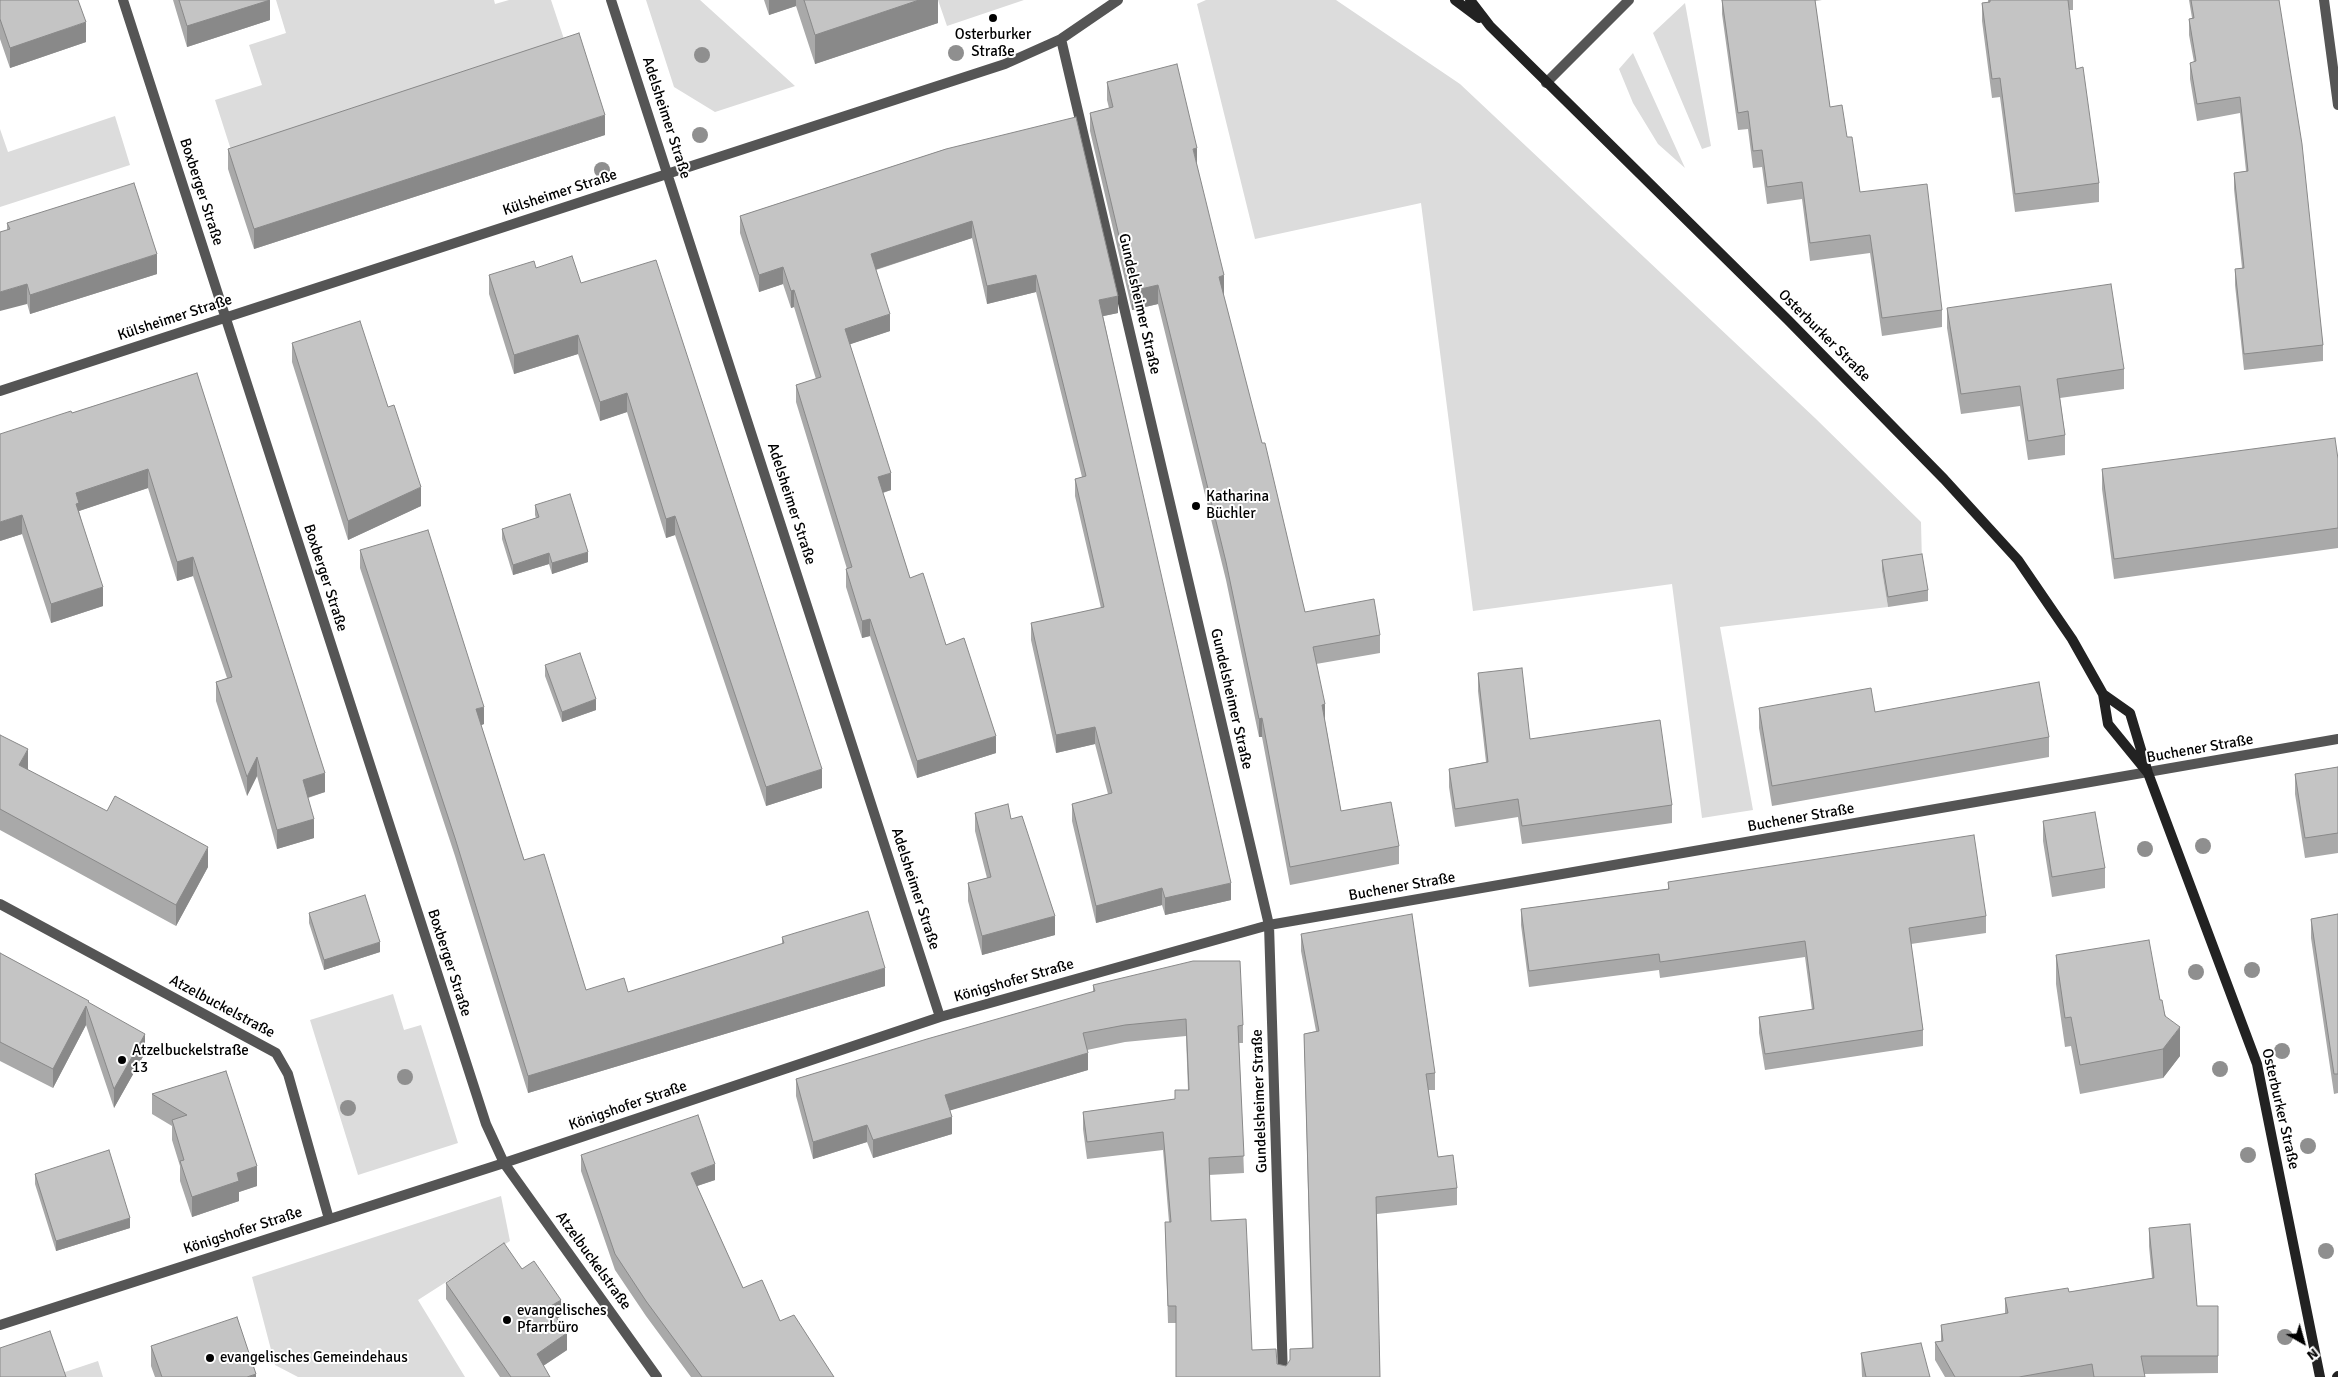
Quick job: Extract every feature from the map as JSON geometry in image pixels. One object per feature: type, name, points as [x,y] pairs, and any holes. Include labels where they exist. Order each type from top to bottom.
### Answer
[{"type":"street","name":"Boxberger Straße","points":[[122,0],[226,317],[473,1087],[486,1124],[504,1163]]},
{"type":"street","name":"Adelsheimer Straße","points":[[611,0],[669,174],[940,1017]]},
{"type":"street","name":"Külsheimer Straße","points":[[0,391],[1005,64],[1061,38],[1118,0]]},
{"type":"street","name":"Osterburker Straße","points":[[1455,0],[1490,26]]},
{"type":"street","name":"Osterburker Straße","points":[[1470,0],[1490,26],[1767,300],[1951,486],[2018,560],[2072,639],[2103,694],[2108,724],[2148,773]]},
{"type":"street","points":[[1546,83],[1629,0]]},
{"type":"street","points":[[2324,0],[2338,105]]},
{"type":"street","name":"Gundelsheimer Straße","points":[[1061,38],[1269,925],[1283,1377]]},
{"type":"street","name":"Osterburker Straße","points":[[2103,694],[2130,713],[2148,773],[2257,1064],[2320,1377]]},
{"type":"street","name":"Buchener Straße","points":[[1269,925],[2338,739]]},
{"type":"street","name":"Atzelbuckelstraße","points":[[0,904],[276,1053],[288,1074],[329,1219]]},
{"type":"street","name":"Königshofer Straße","points":[[0,1325],[504,1163],[940,1017],[1269,925]]},
{"type":"street","name":"Atzelbuckelstraße","points":[[504,1163],[657,1377]]},
{"type":"shaded area","points":[[276,0],[494,0],[495,4],[509,0],[551,0],[565,42],[231,150],[215,100],[262,85],[249,45],[286,33]]},
{"type":"shaded area","points":[[646,0],[700,0],[795,86],[715,112],[674,87]]},
{"type":"shaded area","points":[[938,0],[1024,0],[947,26]]},
{"type":"shaded area","points":[[1206,0],[1336,0],[1460,84],[1815,418],[1921,522],[1922,564],[1882,571],[1888,607],[1720,627],[1753,810],[1702,818],[1672,584],[1473,611],[1421,203],[1255,239],[1197,4]]},
{"type":"shaded area","points":[[1685,3],[1711,146],[1702,149],[1653,33]]},
{"type":"shaded area","points":[[1633,53],[1685,168],[1658,144],[1633,103],[1619,69]]},
{"type":"shaded area","points":[[115,116],[130,165],[0,207],[0,129],[8,152]]},
{"type":"shaded area","points":[[393,994],[404,1030],[421,1025],[458,1143],[358,1175],[310,1020]]},
{"type":"shaded area","points":[[501,1196],[510,1241],[418,1300],[465,1377],[298,1377],[275,1365],[252,1277]]},
{"type":"shaded area","points":[[98,1361],[103,1377],[60,1377],[59,1374]]},
{"type":"building","points":[[0,0],[78,0],[86,22],[10,48],[0,19]]},
{"type":"building","points":[[179,0],[270,0],[187,26]]},
{"type":"building","points":[[804,0],[919,0],[815,35]]},
{"type":"building","points":[[1722,0],[1815,0],[1830,107],[1842,105],[1847,137],[1852,137],[1860,192],[1927,184],[1942,310],[1882,318],[1870,235],[1810,243],[1802,182],[1767,187],[1762,150],[1753,151],[1748,111],[1738,113]]},
{"type":"building","points":[[1990,0],[2068,0],[2076,69],[2083,67],[2099,183],[2015,194],[2000,78],[1992,79],[1982,3],[1990,2]]},
{"type":"building","points":[[2191,0],[2279,0],[2302,144],[2323,345],[2244,354],[2235,269],[2244,268],[2234,173],[2248,171],[2240,97],[2197,104],[2190,63],[2196,61],[2189,19],[2194,18]]},
{"type":"building","points":[[579,33],[605,115],[254,229],[228,149]]},
{"type":"building","points":[[1177,64],[1197,148],[1193,149],[1224,275],[1219,277],[1262,443],[1265,443],[1305,612],[1374,599],[1380,635],[1313,647],[1325,704],[1322,705],[1341,811],[1391,802],[1399,846],[1290,867],[1262,718],[1259,719],[1226,562],[1158,285],[1132,291],[1090,113],[1113,107],[1107,82]]},
{"type":"building","points":[[1076,117],[1118,296],[1099,300],[1231,883],[1165,898],[1162,888],[1096,906],[1072,804],[1112,793],[1095,727],[1056,735],[1031,623],[1104,607],[1075,479],[1086,476],[1036,275],[987,286],[972,221],[871,254],[890,314],[845,329],[891,473],[878,477],[910,578],[923,573],[946,645],[964,638],[996,736],[917,761],[870,619],[862,621],[846,569],[852,567],[796,385],[821,377],[794,290],[791,291],[783,267],[759,275],[740,216],[946,149]]},
{"type":"building","points":[[134,183],[157,254],[30,295],[27,284],[0,292],[0,232],[10,229],[7,223]]},
{"type":"building","points":[[572,256],[581,283],[656,260],[822,769],[766,787],[675,516],[666,519],[627,393],[600,402],[578,335],[514,355],[489,275],[534,261],[536,268]]},
{"type":"building","points":[[2111,284],[2124,369],[2057,379],[2065,435],[2028,441],[2020,386],[1961,394],[1947,308]]},
{"type":"building","points":[[360,321],[388,407],[394,405],[421,487],[348,521],[292,343]]},
{"type":"building","points":[[197,373],[325,773],[303,780],[314,819],[277,830],[257,757],[247,777],[216,682],[232,677],[193,557],[177,562],[148,469],[76,493],[79,503],[76,504],[103,587],[51,604],[22,515],[0,522],[0,434]]},
{"type":"building","points":[[2335,438],[2338,459],[2338,528],[2114,559],[2102,469]]},
{"type":"building","points":[[570,494],[588,552],[552,563],[549,553],[513,565],[502,529],[539,517],[535,505]]},
{"type":"building","points":[[428,530],[484,707],[476,709],[524,860],[544,854],[586,990],[624,978],[628,992],[784,943],[782,937],[868,911],[885,968],[528,1076],[455,838],[360,550]]},
{"type":"building","points":[[1922,554],[1928,590],[1888,597],[1882,560]]},
{"type":"building","points":[[580,653],[596,699],[562,712],[545,665]]},
{"type":"building","points":[[1522,668],[1530,739],[1660,720],[1672,805],[1522,826],[1518,799],[1455,809],[1449,769],[1488,762],[1478,673]]},
{"type":"building","points":[[2039,682],[2049,737],[1772,786],[1759,708],[1871,688],[1875,712]]},
{"type":"building","points":[[0,735],[28,749],[19,765],[107,811],[115,796],[208,847],[176,905],[0,809]]},
{"type":"building","points":[[2338,767],[2338,833],[2305,838],[2295,774]]},
{"type":"building","points":[[1008,804],[1011,819],[1022,816],[1055,916],[982,936],[968,883],[991,877],[975,813]]},
{"type":"building","points":[[2095,812],[2105,868],[2052,877],[2043,821]]},
{"type":"building","points":[[1974,835],[1986,916],[1909,928],[1923,1030],[1765,1054],[1759,1017],[1814,1009],[1805,941],[1660,962],[1659,954],[1529,971],[1521,909],[1669,889],[1668,882]]},
{"type":"building","points":[[365,895],[380,942],[324,960],[309,913]]},
{"type":"building","points":[[1412,914],[1435,1073],[1426,1074],[1438,1157],[1453,1155],[1457,1188],[1376,1197],[1380,1377],[1176,1377],[1176,1306],[1168,1306],[1165,1222],[1171,1222],[1163,1132],[1087,1142],[1083,1112],[1175,1099],[1175,1090],[1189,1090],[1186,1019],[1125,1025],[1083,1033],[1088,1053],[945,1095],[952,1117],[873,1140],[867,1125],[813,1142],[796,1079],[1095,991],[1093,985],[1193,961],[1240,961],[1243,1025],[1238,1026],[1244,1156],[1209,1158],[1211,1221],[1246,1219],[1252,1350],[1276,1349],[1277,1364],[1286,1366],[1290,1360],[1290,1349],[1313,1348],[1304,1034],[1319,1031],[1301,934]]},
{"type":"building","points":[[2338,914],[2338,1074],[2334,1074],[2311,919]]},
{"type":"building","points":[[2149,940],[2160,1000],[2162,1000],[2165,1016],[2180,1027],[2163,1049],[2080,1065],[2071,1017],[2065,1018],[2056,955]]},
{"type":"building","points":[[0,953],[145,1034],[114,1089],[86,1006],[53,1069],[0,1042]]},
{"type":"building","points":[[226,1071],[257,1166],[237,1173],[239,1181],[192,1197],[180,1161],[184,1160],[172,1120],[187,1115],[152,1094]]},
{"type":"building","points":[[698,1115],[715,1164],[691,1173],[743,1288],[762,1280],[780,1321],[794,1315],[834,1377],[702,1377],[646,1301],[615,1254],[581,1155]]},
{"type":"building","points":[[109,1150],[130,1218],[56,1241],[35,1174]]},
{"type":"building","points":[[2190,1224],[2197,1306],[2218,1306],[2218,1356],[2141,1356],[2145,1377],[2094,1377],[2092,1364],[2019,1377],[1955,1377],[1935,1342],[1943,1341],[1941,1325],[2008,1313],[2005,1298],[2068,1288],[2069,1292],[2154,1278],[2149,1228]]},
{"type":"building","name":"evangelisches Pfarrbüro","points":[[504,1243],[522,1269],[534,1261],[561,1300],[549,1307],[567,1333],[537,1354],[550,1377],[511,1377],[446,1283]]},
{"type":"building","points":[[237,1317],[256,1374],[247,1377],[162,1377],[151,1346]]},
{"type":"building","points":[[50,1331],[66,1377],[0,1377],[0,1348]]},
{"type":"building","points":[[1921,1343],[1930,1377],[1866,1377],[1861,1353]]},
{"type":"place","name":"Osterburker Straße","points":[[993,18]]},
{"type":"place","name":"Katharina Büchler","points":[[1196,506]]},
{"type":"place","name":"Atzelbuckelstraße 13","points":[[122,1060]]},
{"type":"place","name":"evangelisches Pfarrbüro","points":[[507,1320]]},
{"type":"place","name":"evangelisches Gemeindehaus","points":[[210,1358]]}]
